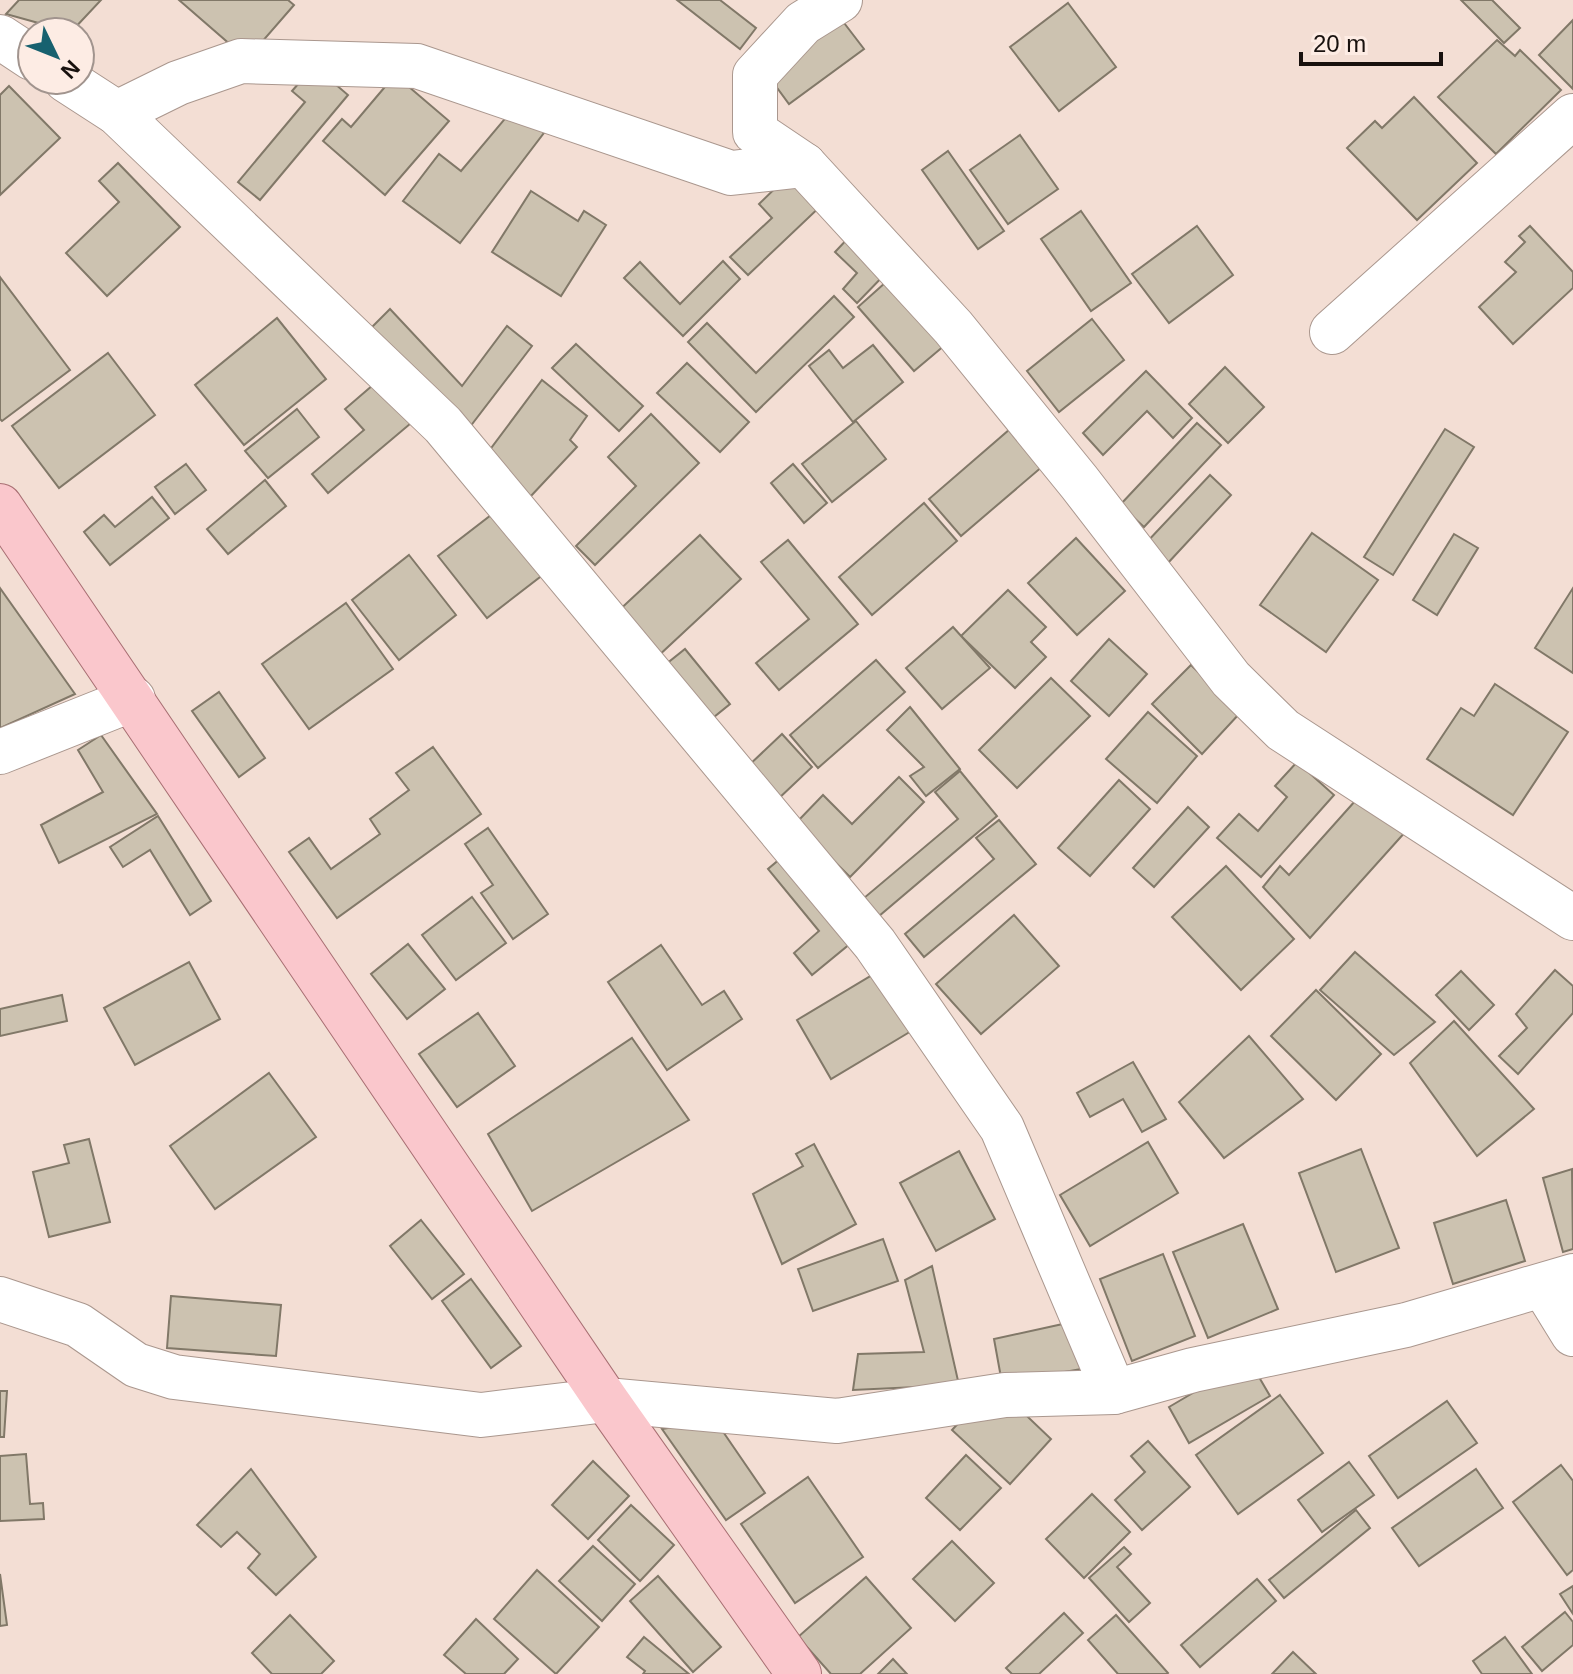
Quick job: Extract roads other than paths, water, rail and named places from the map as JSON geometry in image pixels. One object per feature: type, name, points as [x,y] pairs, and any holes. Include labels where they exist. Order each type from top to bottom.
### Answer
[{"type":"main road","points":[[0,506],[606,1400],[799,1674]]},
{"type":"street","points":[[840,0],[803,23],[755,75],[755,132],[804,165],[953,327],[1241,689],[1283,730],[1573,918]]},
{"type":"street","points":[[117,113],[178,83],[241,61],[417,66],[731,173],[804,165]]},
{"type":"street","points":[[91,96],[117,113],[443,425],[875,944],[1002,1128],[1114,1392]]},
{"type":"street","points":[[1332,332],[1573,116]]},
{"type":"street","points":[[0,752],[133,699]]},
{"type":"street","points":[[0,1299],[78,1325],[136,1365],[174,1377],[481,1415],[606,1400],[837,1421],[1005,1395],[1114,1392],[1193,1370],[1406,1325],[1559,1282],[1573,1334]]}]
